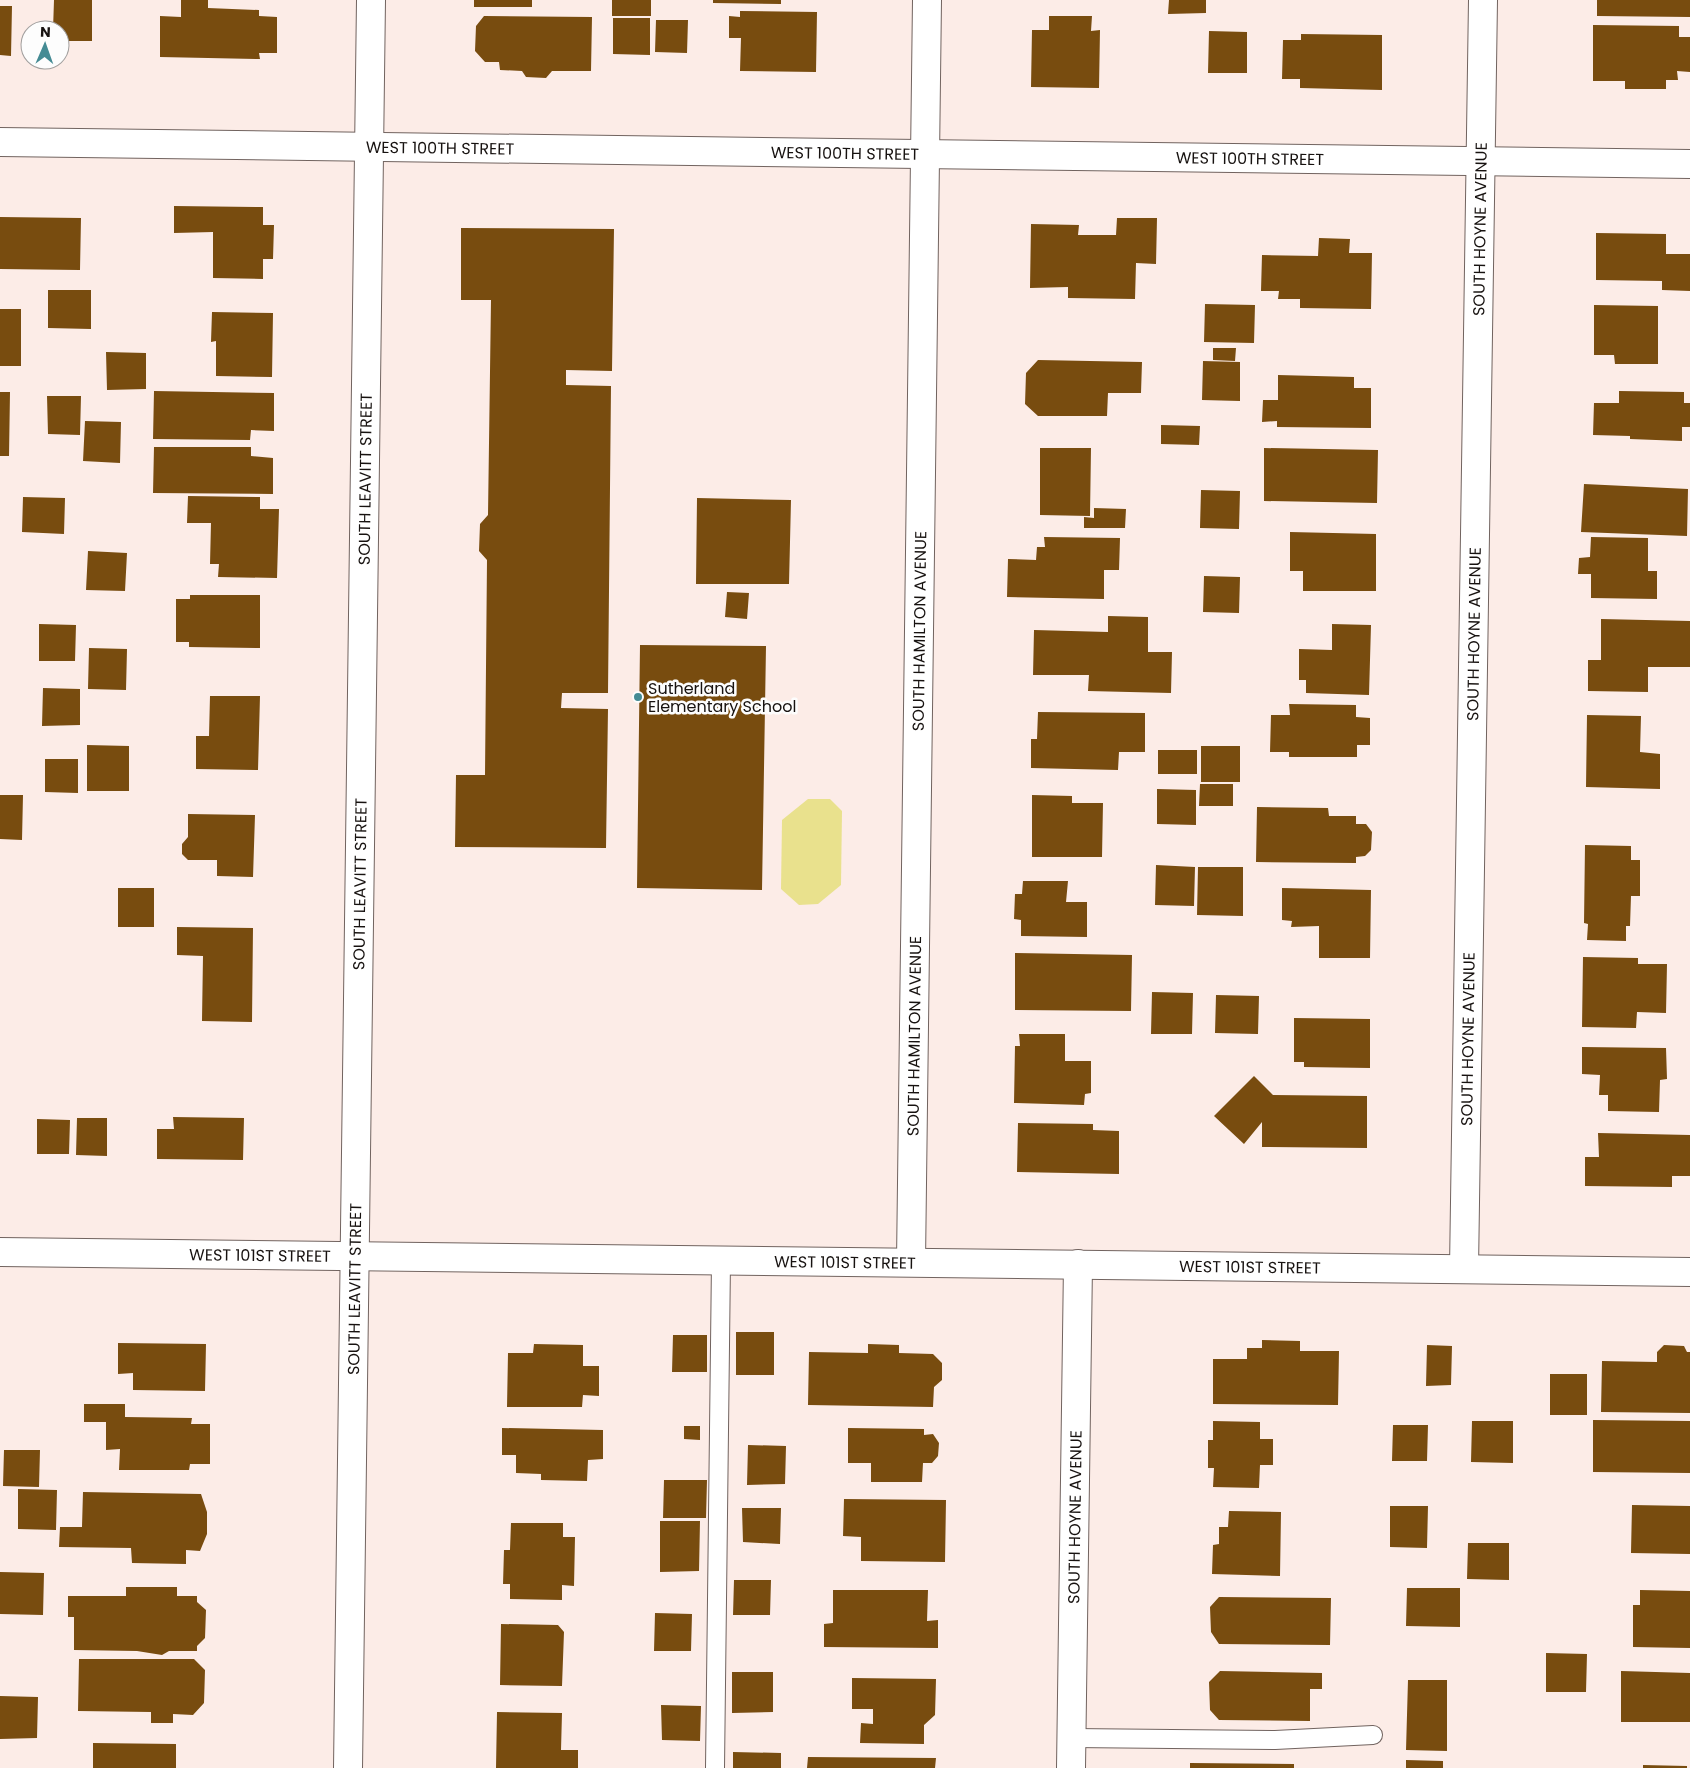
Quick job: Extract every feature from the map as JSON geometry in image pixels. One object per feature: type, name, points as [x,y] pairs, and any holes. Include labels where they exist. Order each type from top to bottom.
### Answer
[{"type":"street","name":"SOUTH LEAVITT STREET","points":[[348,1768],[371,0]]},
{"type":"street","name":"SOUTH HAMILTON AVENUE","points":[[911,1262],[927,0]]},
{"type":"street","name":"SOUTH HOYNE AVENUE","points":[[1464,1269],[1483,0]]},
{"type":"street","name":"WEST 100TH STREET","points":[[0,142],[1690,164]]},
{"type":"street","name":"WEST 101ST STREET","points":[[0,1252],[1690,1272]]},
{"type":"street","name":"SOUTH HOYNE AVENUE","points":[[1071,1768],[1078,1264]]},
{"type":"lane","points":[[715,1768],[721,1260]]},
{"type":"lane","points":[[1072,1738],[1274,1740],[1373,1735]]},
{"type":"shaded area","points":[[808,799],[830,799],[842,811],[841,885],[818,904],[799,905],[781,889],[782,820]]},
{"type":"building","points":[[54,0],[92,0],[92,41],[70,41],[70,20],[53,20]]},
{"type":"building","points":[[181,0],[208,0],[208,8],[259,10],[259,16],[277,17],[277,53],[259,53],[260,59],[160,57],[160,16],[181,17]]},
{"type":"building","points":[[474,0],[532,0],[532,7],[474,7]]},
{"type":"building","points":[[612,0],[651,0],[651,16],[612,16]]},
{"type":"building","points":[[713,0],[781,0],[781,4],[713,3]]},
{"type":"building","points":[[1169,0],[1206,0],[1206,13],[1168,14]]},
{"type":"building","points":[[1597,0],[1690,0],[1690,17],[1597,16]]},
{"type":"building","points":[[0,6],[12,6],[11,56],[0,55]]},
{"type":"building","points":[[740,11],[817,12],[816,72],[740,71],[741,38],[729,38],[729,16],[740,17]]},
{"type":"building","points":[[484,16],[592,17],[591,71],[552,71],[546,78],[526,77],[522,71],[500,70],[499,62],[485,62],[475,51],[476,26]]},
{"type":"building","points":[[1049,16],[1092,16],[1091,31],[1100,30],[1099,88],[1031,87],[1032,30],[1049,30]]},
{"type":"building","points":[[613,18],[650,18],[650,55],[613,54]]},
{"type":"building","points":[[656,20],[688,20],[687,53],[655,52]]},
{"type":"building","points":[[1593,25],[1679,26],[1679,37],[1690,37],[1690,72],[1677,71],[1678,80],[1666,80],[1666,89],[1625,89],[1625,81],[1593,81]]},
{"type":"building","points":[[1209,31],[1247,32],[1247,73],[1208,73]]},
{"type":"building","points":[[1301,34],[1382,35],[1382,90],[1300,88],[1300,79],[1282,79],[1283,40],[1301,40]]},
{"type":"building","points":[[174,206],[263,207],[263,225],[274,225],[273,259],[263,259],[263,279],[213,278],[213,232],[174,233]]},
{"type":"building","points":[[0,217],[81,218],[80,270],[0,269]]},
{"type":"building","points":[[1117,218],[1157,218],[1156,264],[1136,263],[1135,299],[1068,298],[1068,287],[1030,288],[1031,224],[1079,225],[1078,235],[1116,235]]},
{"type":"building","points":[[461,228],[614,229],[612,371],[566,370],[566,385],[611,386],[608,693],[562,693],[561,708],[608,709],[606,848],[455,847],[456,775],[485,775],[487,560],[479,551],[480,524],[488,515],[491,300],[461,300]]},
{"type":"building","points":[[1596,233],[1666,234],[1666,254],[1690,254],[1690,291],[1662,290],[1662,281],[1596,280]]},
{"type":"building","points":[[1319,238],[1350,239],[1349,253],[1372,253],[1371,309],[1300,308],[1300,299],[1278,299],[1279,291],[1261,291],[1262,255],[1318,256]]},
{"type":"building","points":[[48,290],[91,290],[91,329],[48,328]]},
{"type":"building","points":[[1205,304],[1255,305],[1254,343],[1204,342]]},
{"type":"building","points":[[1594,305],[1658,306],[1658,364],[1615,364],[1614,355],[1594,355]]},
{"type":"building","points":[[0,309],[21,309],[21,366],[0,366]]},
{"type":"building","points":[[212,312],[273,313],[272,377],[216,376],[216,341],[211,342]]},
{"type":"building","points":[[1213,348],[1236,348],[1235,361],[1213,360]]},
{"type":"building","points":[[106,352],[146,353],[146,389],[107,390]]},
{"type":"building","points":[[1038,360],[1142,362],[1141,393],[1108,393],[1107,416],[1038,416],[1025,404],[1026,373]]},
{"type":"building","points":[[1203,361],[1240,362],[1240,401],[1202,400]]},
{"type":"building","points":[[1278,375],[1354,377],[1354,388],[1371,388],[1371,428],[1277,427],[1277,421],[1262,422],[1263,400],[1278,400]]},
{"type":"building","points":[[154,391],[274,393],[274,431],[251,430],[250,440],[153,439]]},
{"type":"building","points":[[1619,391],[1684,392],[1684,403],[1690,403],[1690,427],[1682,427],[1682,441],[1630,439],[1630,436],[1593,435],[1594,403],[1619,403]]},
{"type":"building","points":[[0,392],[10,392],[9,456],[0,456]]},
{"type":"building","points":[[47,396],[81,396],[80,435],[48,434]]},
{"type":"building","points":[[85,421],[121,422],[120,463],[83,461]]},
{"type":"building","points":[[1161,425],[1200,426],[1199,445],[1161,444]]},
{"type":"building","points":[[154,447],[251,447],[251,456],[273,458],[273,494],[153,493]]},
{"type":"building","points":[[1040,448],[1091,448],[1090,516],[1040,515]]},
{"type":"building","points":[[1264,448],[1378,450],[1377,503],[1264,501]]},
{"type":"building","points":[[1584,484],[1688,489],[1687,536],[1581,532]]},
{"type":"building","points":[[1201,490],[1240,491],[1239,529],[1200,528]]},
{"type":"building","points":[[188,496],[260,497],[260,509],[279,509],[277,578],[218,577],[219,564],[210,564],[211,523],[187,523]]},
{"type":"building","points":[[23,497],[65,498],[64,534],[22,532]]},
{"type":"building","points":[[697,498],[791,500],[789,584],[696,584]]},
{"type":"building","points":[[1094,508],[1126,509],[1125,528],[1084,528],[1084,517],[1094,518]]},
{"type":"building","points":[[1290,532],[1376,534],[1376,591],[1303,591],[1303,571],[1290,571]]},
{"type":"building","points":[[1044,537],[1120,538],[1119,570],[1104,570],[1104,599],[1007,597],[1008,559],[1036,560],[1037,547],[1045,547]]},
{"type":"building","points":[[1591,537],[1648,538],[1648,571],[1657,571],[1657,599],[1591,598],[1591,574],[1578,574],[1579,558],[1590,557]]},
{"type":"building","points":[[88,551],[127,553],[125,591],[86,590]]},
{"type":"building","points":[[1204,576],[1240,577],[1239,613],[1203,612]]},
{"type":"building","points":[[727,592],[749,593],[747,619],[725,617]]},
{"type":"building","points":[[190,595],[260,595],[260,648],[189,647],[189,642],[176,642],[176,599],[190,599]]},
{"type":"building","points":[[1108,616],[1148,617],[1148,652],[1172,652],[1171,693],[1088,691],[1089,675],[1033,675],[1034,630],[1108,632]]},
{"type":"building","points":[[1601,619],[1690,621],[1690,667],[1648,667],[1648,692],[1588,691],[1588,660],[1601,660]]},
{"type":"building","points":[[39,624],[76,625],[75,661],[39,661]]},
{"type":"building","points":[[1332,624],[1371,625],[1369,695],[1306,693],[1306,680],[1299,680],[1299,649],[1332,650]]},
{"type":"building","points":[[640,645],[766,646],[762,890],[637,888]]},
{"type":"building","points":[[89,648],[127,649],[126,690],[88,689]]},
{"type":"building","points":[[43,688],[80,689],[80,725],[42,726]]},
{"type":"building","points":[[210,696],[260,696],[258,770],[196,769],[196,736],[209,736]]},
{"type":"building","points":[[1289,704],[1356,705],[1356,717],[1370,718],[1370,745],[1357,745],[1357,757],[1289,757],[1289,752],[1270,752],[1271,715],[1290,715]]},
{"type":"building","points":[[1038,712],[1145,713],[1145,752],[1119,752],[1118,770],[1031,768],[1031,739],[1037,739]]},
{"type":"building","points":[[1587,715],[1641,716],[1640,752],[1660,754],[1660,789],[1586,787]]},
{"type":"building","points":[[87,745],[129,746],[129,791],[87,791]]},
{"type":"building","points":[[1201,746],[1240,746],[1240,782],[1201,782]]},
{"type":"building","points":[[1158,750],[1197,750],[1197,774],[1158,774]]},
{"type":"building","points":[[45,759],[78,759],[78,793],[45,792]]},
{"type":"building","points":[[1200,784],[1233,784],[1233,806],[1199,806]]},
{"type":"building","points":[[1157,789],[1196,790],[1196,825],[1157,824]]},
{"type":"building","points":[[0,795],[23,795],[22,840],[0,839]]},
{"type":"building","points":[[1032,795],[1072,796],[1072,803],[1103,803],[1102,857],[1032,857]]},
{"type":"building","points":[[1257,807],[1328,808],[1329,816],[1356,816],[1356,824],[1366,824],[1372,832],[1371,850],[1365,856],[1356,857],[1356,863],[1256,862]]},
{"type":"building","points":[[188,814],[255,815],[253,877],[217,876],[217,860],[188,860],[182,854],[182,844],[188,837]]},
{"type":"building","points":[[1585,845],[1631,846],[1631,860],[1640,860],[1640,896],[1631,896],[1630,926],[1626,926],[1626,941],[1587,940],[1588,924],[1584,923]]},
{"type":"building","points":[[1156,865],[1195,867],[1194,906],[1155,905]]},
{"type":"building","points":[[1198,867],[1243,867],[1243,916],[1197,915]]},
{"type":"building","points":[[1023,881],[1068,881],[1066,902],[1087,902],[1087,937],[1021,936],[1021,920],[1014,919],[1015,894],[1022,894]]},
{"type":"building","points":[[118,888],[154,888],[154,927],[118,927]]},
{"type":"building","points":[[1282,888],[1371,890],[1370,958],[1319,958],[1319,926],[1291,927],[1292,921],[1282,920]]},
{"type":"building","points":[[177,927],[253,928],[252,1022],[202,1021],[203,956],[177,955]]},
{"type":"building","points":[[1015,953],[1132,955],[1131,1011],[1015,1010]]},
{"type":"building","points":[[1583,957],[1638,958],[1638,964],[1667,964],[1666,1013],[1637,1012],[1636,1028],[1582,1027]]},
{"type":"building","points":[[1152,992],[1193,993],[1192,1034],[1151,1034]]},
{"type":"building","points":[[1216,995],[1259,996],[1258,1034],[1215,1033]]},
{"type":"building","points":[[1294,1018],[1370,1019],[1370,1068],[1304,1067],[1304,1062],[1294,1062]]},
{"type":"building","points":[[1019,1034],[1065,1034],[1065,1061],[1091,1061],[1091,1093],[1085,1094],[1084,1105],[1014,1103],[1015,1046],[1020,1046]]},
{"type":"building","points":[[1582,1047],[1666,1048],[1667,1079],[1660,1080],[1659,1112],[1608,1111],[1608,1095],[1599,1095],[1600,1075],[1582,1074]]},
{"type":"building","points":[[1254,1076],[1273,1095],[1367,1096],[1367,1148],[1262,1147],[1262,1122],[1244,1144],[1214,1116]]},
{"type":"building","points":[[173,1117],[244,1118],[243,1160],[157,1159],[157,1129],[174,1129]]},
{"type":"building","points":[[77,1118],[107,1118],[107,1156],[76,1155]]},
{"type":"building","points":[[37,1119],[70,1120],[69,1154],[37,1154]]},
{"type":"building","points":[[1018,1123],[1093,1124],[1093,1130],[1119,1131],[1119,1174],[1017,1172]]},
{"type":"building","points":[[1598,1133],[1690,1135],[1690,1176],[1672,1176],[1672,1187],[1585,1186],[1585,1157],[1599,1157]]},
{"type":"building","points":[[736,1332],[774,1332],[774,1375],[736,1375]]},
{"type":"building","points":[[673,1335],[707,1335],[707,1372],[672,1372]]},
{"type":"building","points":[[1262,1340],[1300,1341],[1300,1351],[1339,1351],[1338,1405],[1213,1404],[1213,1359],[1247,1359],[1247,1348],[1262,1348]]},
{"type":"building","points":[[118,1343],[206,1344],[205,1391],[133,1390],[133,1373],[118,1374]]},
{"type":"building","points":[[534,1344],[583,1345],[583,1366],[599,1366],[599,1396],[583,1395],[582,1407],[507,1407],[508,1353],[533,1353]]},
{"type":"building","points":[[868,1344],[899,1345],[899,1353],[933,1354],[942,1363],[942,1380],[934,1387],[933,1407],[808,1405],[809,1352],[868,1353]]},
{"type":"building","points":[[1427,1345],[1452,1346],[1451,1385],[1426,1386]]},
{"type":"building","points":[[1664,1345],[1684,1346],[1687,1352],[1690,1352],[1690,1413],[1601,1412],[1602,1361],[1657,1362],[1657,1352]]},
{"type":"building","points":[[1550,1374],[1587,1374],[1587,1415],[1550,1415]]},
{"type":"building","points":[[84,1404],[125,1404],[125,1417],[192,1418],[191,1424],[210,1424],[210,1464],[190,1464],[189,1470],[119,1470],[120,1449],[106,1450],[106,1422],[84,1422]]},
{"type":"building","points":[[1593,1420],[1690,1421],[1690,1473],[1593,1472]]},
{"type":"building","points":[[1213,1421],[1260,1422],[1260,1439],[1273,1439],[1273,1465],[1260,1465],[1259,1488],[1213,1487],[1214,1468],[1208,1468],[1208,1440],[1213,1440]]},
{"type":"building","points":[[1472,1421],[1513,1421],[1513,1463],[1471,1462]]},
{"type":"building","points":[[1393,1425],[1428,1425],[1427,1461],[1392,1461]]},
{"type":"building","points":[[684,1426],[700,1426],[700,1440],[684,1439]]},
{"type":"building","points":[[502,1428],[603,1430],[603,1459],[588,1460],[587,1481],[541,1480],[541,1474],[516,1473],[516,1455],[502,1455]]},
{"type":"building","points":[[848,1428],[924,1429],[924,1435],[933,1434],[939,1443],[938,1456],[932,1463],[923,1463],[922,1482],[871,1482],[871,1463],[848,1463]]},
{"type":"building","points":[[748,1445],[786,1446],[785,1484],[747,1485]]},
{"type":"building","points":[[4,1450],[40,1450],[39,1487],[3,1486]]},
{"type":"building","points":[[664,1480],[707,1480],[706,1518],[663,1518]]},
{"type":"building","points":[[18,1489],[57,1490],[56,1530],[18,1529]]},
{"type":"building","points":[[83,1492],[201,1494],[207,1512],[207,1534],[200,1551],[186,1550],[186,1564],[132,1563],[131,1548],[59,1547],[60,1527],[82,1527]]},
{"type":"building","points":[[844,1499],[946,1500],[945,1562],[861,1561],[861,1537],[843,1536]]},
{"type":"building","points":[[1632,1505],[1690,1506],[1690,1554],[1631,1553]]},
{"type":"building","points":[[1390,1506],[1428,1506],[1427,1548],[1390,1547]]},
{"type":"building","points":[[742,1508],[781,1508],[780,1544],[743,1542]]},
{"type":"building","points":[[1229,1511],[1281,1512],[1280,1576],[1212,1574],[1213,1545],[1219,1544],[1219,1527],[1228,1527]]},
{"type":"building","points":[[660,1521],[700,1521],[699,1571],[660,1572]]},
{"type":"building","points":[[511,1523],[563,1523],[563,1537],[575,1537],[574,1586],[562,1585],[562,1600],[510,1599],[510,1584],[503,1584],[504,1550],[510,1550]]},
{"type":"building","points":[[1468,1543],[1509,1543],[1509,1580],[1467,1579]]},
{"type":"building","points":[[0,1572],[44,1573],[43,1615],[0,1614]]},
{"type":"building","points":[[734,1580],[771,1580],[770,1615],[733,1615]]},
{"type":"building","points":[[126,1587],[177,1587],[177,1596],[197,1596],[197,1602],[206,1610],[205,1638],[197,1646],[197,1651],[169,1651],[162,1655],[137,1651],[74,1650],[74,1617],[68,1617],[68,1596],[126,1596]]},
{"type":"building","points":[[1407,1588],[1460,1588],[1460,1627],[1406,1626]]},
{"type":"building","points":[[833,1590],[928,1590],[927,1621],[938,1620],[938,1648],[824,1647],[824,1624],[833,1623]]},
{"type":"building","points":[[1640,1590],[1690,1591],[1690,1648],[1633,1647],[1633,1605],[1640,1605]]},
{"type":"building","points":[[1219,1597],[1331,1598],[1330,1645],[1219,1644],[1211,1632],[1210,1607]]},
{"type":"building","points":[[655,1613],[692,1614],[691,1651],[654,1651]]},
{"type":"building","points":[[501,1624],[558,1625],[564,1632],[562,1686],[500,1685]]},
{"type":"building","points":[[1546,1653],[1587,1654],[1586,1692],[1546,1692]]},
{"type":"building","points":[[79,1659],[194,1659],[205,1670],[204,1703],[193,1715],[173,1714],[173,1723],[151,1723],[151,1712],[78,1711]]},
{"type":"building","points":[[1220,1671],[1322,1673],[1322,1689],[1310,1689],[1310,1721],[1219,1720],[1210,1710],[1209,1682]]},
{"type":"building","points":[[1621,1671],[1690,1673],[1690,1722],[1621,1722]]},
{"type":"building","points":[[732,1672],[773,1672],[773,1712],[732,1713]]},
{"type":"building","points":[[852,1678],[936,1679],[935,1715],[924,1725],[924,1744],[860,1743],[861,1723],[873,1724],[873,1709],[852,1709]]},
{"type":"building","points":[[1408,1680],[1447,1680],[1447,1751],[1406,1750]]},
{"type":"building","points":[[0,1696],[38,1697],[37,1738],[0,1739]]},
{"type":"building","points":[[661,1705],[701,1706],[700,1741],[662,1740]]},
{"type":"building","points":[[497,1712],[562,1713],[561,1750],[578,1750],[578,1768],[496,1768]]},
{"type":"building","points":[[93,1743],[176,1744],[176,1768],[93,1768]]},
{"type":"building","points":[[733,1752],[781,1753],[781,1768],[733,1768]]},
{"type":"building","points":[[808,1757],[936,1758],[935,1768],[807,1768]]},
{"type":"building","points":[[1406,1760],[1443,1761],[1443,1768],[1406,1768]]},
{"type":"building","points":[[1190,1763],[1294,1764],[1294,1768],[1190,1768]]},
{"type":"building","points":[[1643,1765],[1687,1766],[1687,1768],[1643,1768]]},
{"type":"place","name":"Sutherland Elementary School","points":[[638,697]]}]
